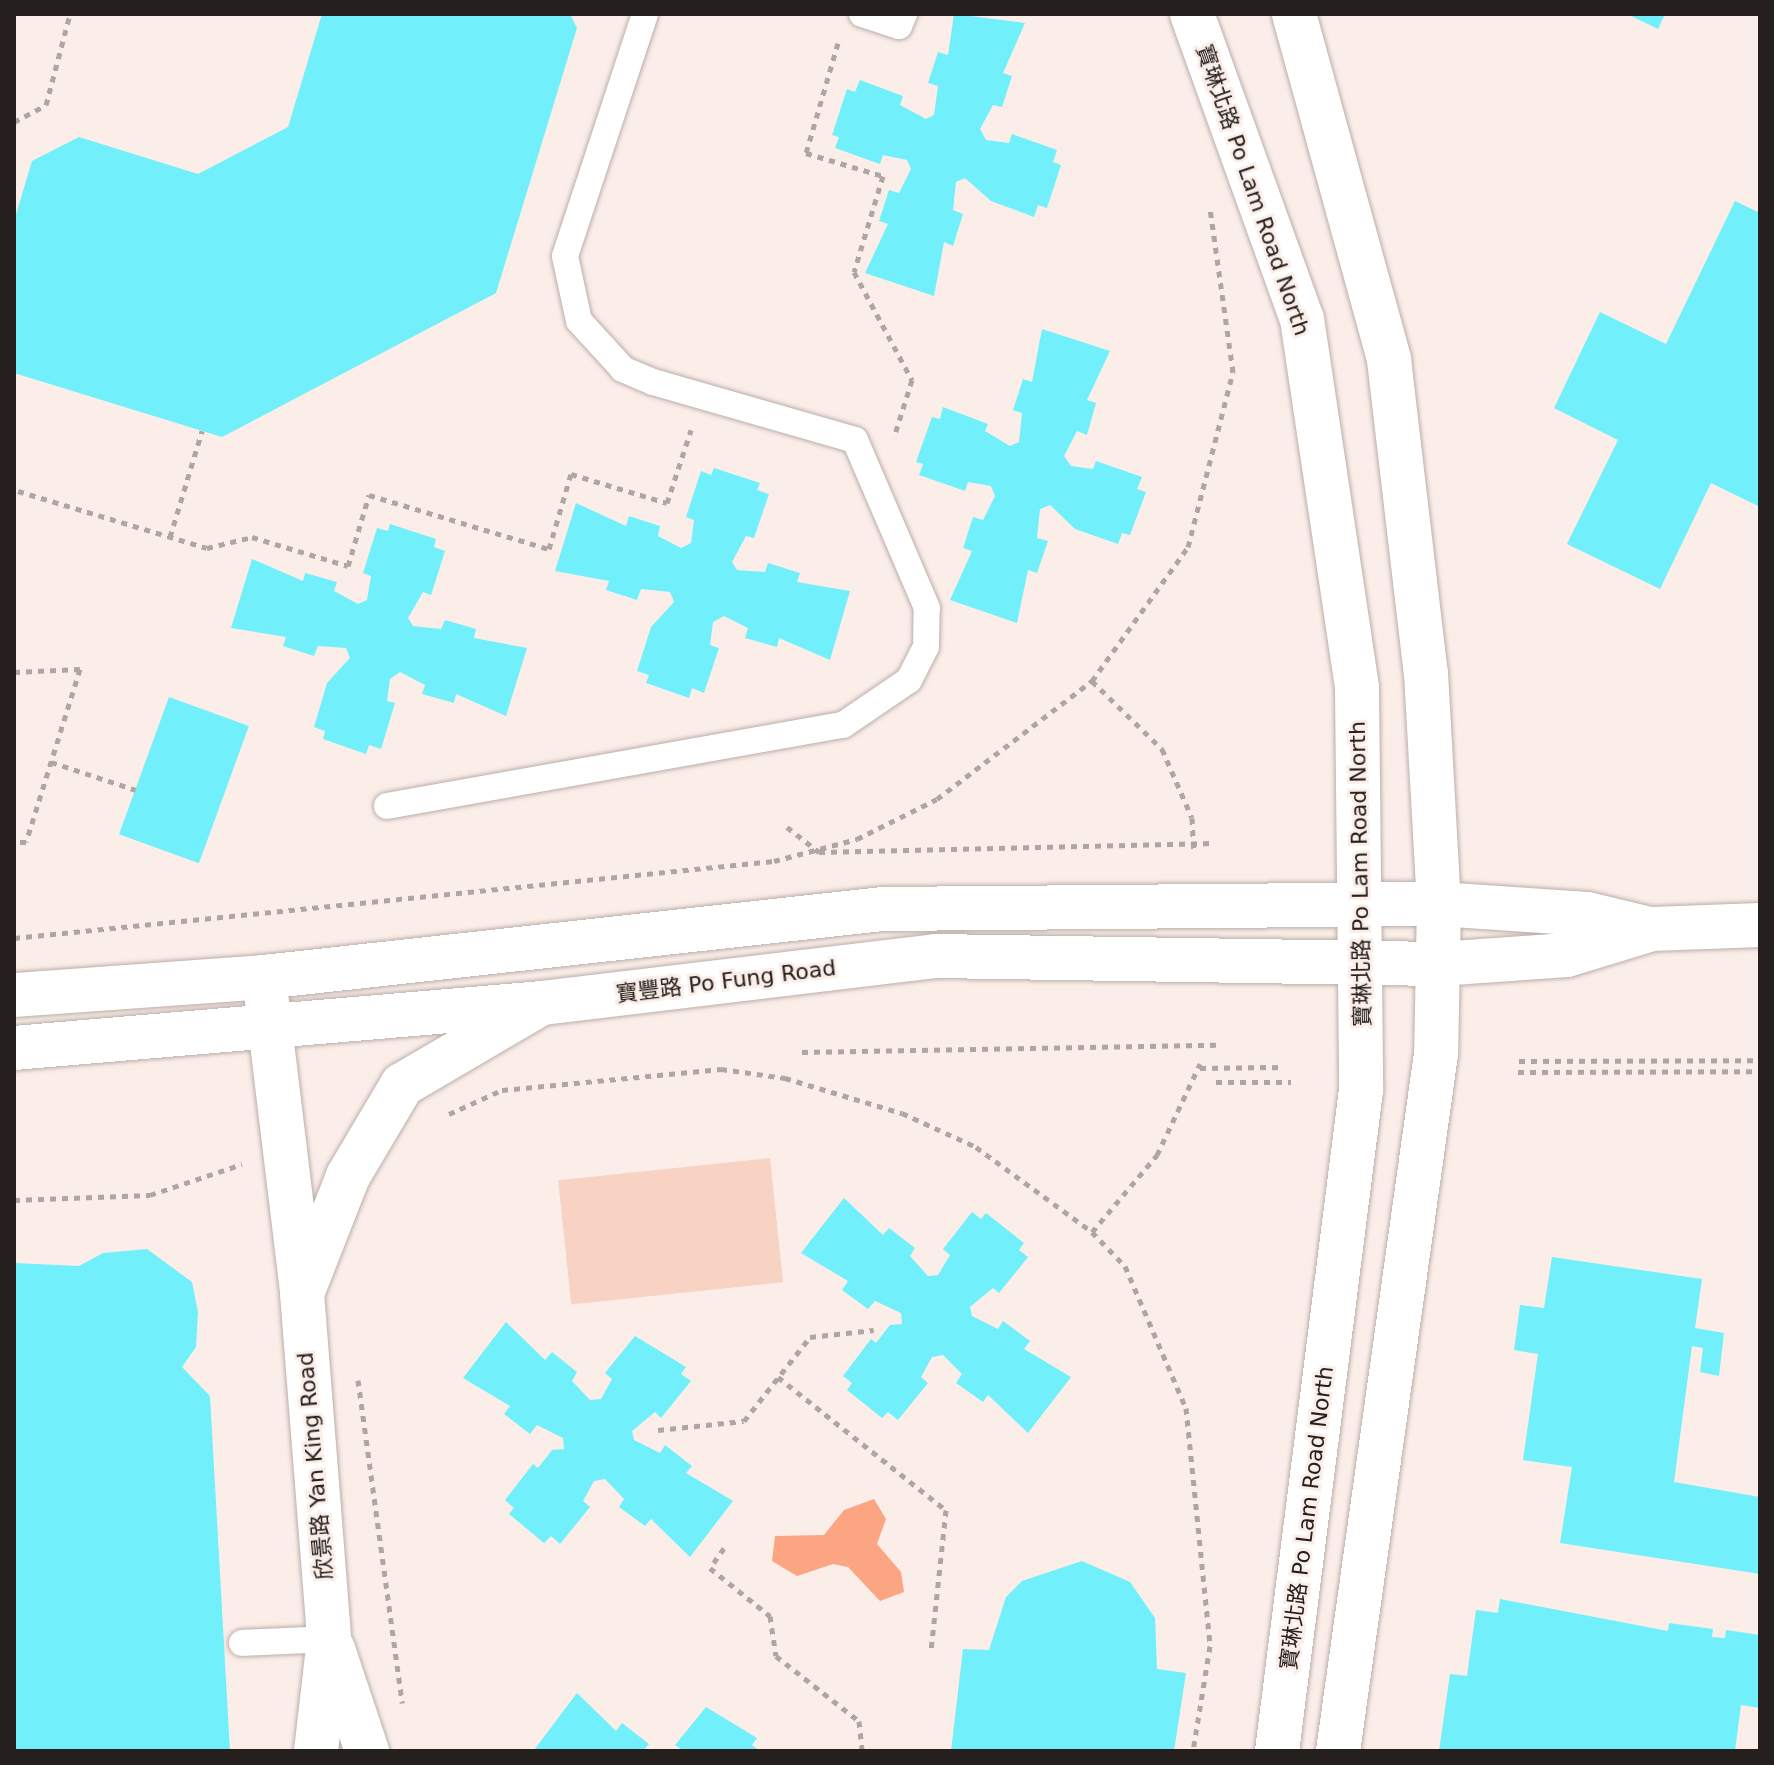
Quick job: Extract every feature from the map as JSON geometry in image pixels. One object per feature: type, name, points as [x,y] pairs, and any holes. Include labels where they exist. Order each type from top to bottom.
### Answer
[{"type":"street","name":"寶琳北路 Po Lam Road North","points":[[1192,14],[1302,319],[1357,688],[1364,902],[1361,1090],[1277,1751]]},
{"type":"street","points":[[1294,14],[1389,360],[1426,673],[1439,904],[1439,964],[1415,1222],[1338,1751]]},
{"type":"street","points":[[14,995],[264,977],[883,909],[1364,902],[1587,914],[1652,929],[1760,925]]},
{"type":"street","name":"寶豐路 Po Fung Road","points":[[14,1048],[271,1029],[542,1003],[935,956],[1439,964],[1567,955],[1652,929]]},
{"type":"street","name":"欣景路 Yan King Road","points":[[264,977],[302,1293],[329,1639],[316,1751]]},
{"type":"street","name":"欣景路 Yan King Road","points":[[302,1293],[348,1176],[402,1085],[542,1003]]},
{"type":"street","name":"欣景路 Yan King Road","points":[[329,1639],[367,1751]]},
{"type":"lane","points":[[387,806],[843,725],[882,704],[909,680],[926,647],[927,608],[855,440],[623,369],[579,321],[565,256],[645,14]]},
{"type":"lane","points":[[853,21],[899,26],[904,14]]},
{"type":"lane","points":[[242,1643],[329,1639]]},
{"type":"path","points":[[14,122],[46,105],[70,14]]},
{"type":"path","points":[[853,21],[806,153],[883,176],[854,272],[912,380],[895,437],[862,455]]},
{"type":"path","points":[[819,852],[937,799],[1092,681],[1188,547],[1233,372],[1207,195]]},
{"type":"path","points":[[18,491],[207,548],[252,537],[348,566],[369,495],[549,549],[571,474],[667,503],[689,429],[703,434]]},
{"type":"path","points":[[170,537],[202,431]]},
{"type":"path","points":[[14,672],[80,669],[26,842],[14,842]]},
{"type":"path","points":[[1092,681],[1162,749],[1185,796],[1194,853]]},
{"type":"path","points":[[51,762],[136,790]]},
{"type":"path","points":[[787,827],[819,852]]},
{"type":"path","points":[[14,938],[165,926],[819,852],[1215,843]]},
{"type":"path","points":[[802,1052],[1216,1045]]},
{"type":"path","points":[[1519,1061],[1760,1060]]},
{"type":"path","points":[[1092,1232],[1157,1155],[1200,1066],[1284,1067]]},
{"type":"path","points":[[1518,1072],[1760,1071]]},
{"type":"path","points":[[1216,1082],[1291,1082]]},
{"type":"path","points":[[835,1089],[976,1147],[1092,1232],[1125,1266],[1186,1408],[1210,1646],[1193,1751]]},
{"type":"path","points":[[658,1430],[744,1421],[810,1337],[874,1330]]},
{"type":"path","points":[[357,1369],[405,1720]]},
{"type":"path","points":[[778,1377],[946,1510],[931,1650]]},
{"type":"path","points":[[724,1548],[710,1568],[770,1616],[776,1656],[859,1721],[862,1751]]},
{"type":"shaded area","points":[[770,1158],[783,1282],[571,1305],[558,1180]]},
{"type":"shaded area","points":[[874,1499],[886,1519],[877,1544],[901,1572],[904,1592],[880,1601],[848,1567],[833,1564],[797,1576],[772,1561],[775,1536],[824,1535],[844,1510]]},
{"type":"building","points":[[322,14],[570,14],[577,28],[496,293],[222,437],[14,373],[14,221],[32,161],[79,137],[198,174],[288,127]]},
{"type":"building","points":[[954,14],[1025,23],[1003,73],[1012,76],[1002,107],[993,105],[980,129],[986,140],[1009,143],[1012,134],[1057,150],[1053,162],[1061,165],[1047,208],[1038,205],[1034,217],[991,201],[965,178],[956,182],[953,210],[963,214],[953,246],[944,242],[934,296],[865,273],[888,224],[879,221],[889,190],[899,193],[911,169],[907,160],[883,155],[880,164],[835,148],[839,137],[832,135],[847,89],[855,92],[860,80],[903,96],[900,105],[926,119],[934,115],[938,86],[928,83],[938,52],[948,55]]},
{"type":"building","points":[[1627,14],[1665,14],[1658,29]]},
{"type":"building","points":[[1735,201],[1760,213],[1760,507],[1711,483],[1660,589],[1567,544],[1618,440],[1554,408],[1600,312],[1666,344]]},
{"type":"building","points":[[1042,329],[1110,351],[1087,400],[1096,403],[1087,435],[1077,431],[1064,456],[1071,466],[1093,469],[1096,461],[1142,477],[1137,489],[1146,492],[1130,535],[1122,533],[1118,544],[1075,529],[1050,505],[1040,509],[1037,538],[1048,541],[1037,573],[1028,570],[1017,623],[950,600],[972,551],[963,548],[973,517],[983,520],[995,496],[991,486],[968,482],[965,491],[919,475],[923,464],[916,462],[932,417],[940,419],[943,407],[988,424],[985,431],[1010,446],[1019,442],[1022,413],[1013,410],[1023,379],[1032,382]]},
{"type":"building","points":[[714,468],[760,483],[757,490],[769,494],[754,538],[746,536],[732,562],[737,570],[765,572],[768,563],[800,573],[797,582],[850,591],[830,660],[779,638],[777,647],[745,638],[748,628],[724,616],[713,622],[710,645],[719,648],[704,693],[692,688],[689,698],[646,683],[649,675],[637,671],[651,627],[674,602],[670,592],[641,589],[637,600],[606,590],[609,581],[555,571],[576,503],[626,526],[629,516],[660,526],[658,536],[681,548],[691,543],[694,520],[686,517],[701,471],[711,475]]},
{"type":"building","points":[[390,524],[436,539],[434,547],[445,551],[431,595],[423,592],[408,618],[413,626],[441,629],[445,620],[476,629],[474,638],[527,648],[506,716],[456,694],[454,703],[422,694],[425,685],[400,672],[390,679],[387,701],[395,703],[381,749],[369,745],[366,754],[323,739],[325,731],[314,727],[327,683],[350,658],[346,648],[318,646],[314,656],[283,646],[286,637],[231,628],[252,559],[303,581],[305,573],[337,582],[334,591],[358,604],[367,600],[371,576],[363,573],[377,528],[388,531]]},
{"type":"building","points":[[169,697],[249,726],[199,863],[119,834]]},
{"type":"building","points":[[844,1198],[883,1235],[889,1228],[915,1248],[910,1256],[928,1276],[938,1275],[950,1255],[943,1249],[972,1212],[981,1219],[986,1213],[1024,1243],[1019,1250],[1028,1257],[999,1293],[993,1288],[970,1307],[972,1316],[998,1329],[1003,1321],[1030,1341],[1024,1349],[1071,1377],[1028,1433],[988,1395],[983,1402],[956,1383],[962,1374],[943,1355],[932,1357],[921,1377],[928,1383],[898,1420],[888,1412],[882,1418],[847,1390],[852,1383],[843,1376],[871,1339],[876,1343],[890,1325],[902,1324],[901,1313],[875,1301],[868,1309],[842,1290],[848,1281],[801,1253]]},
{"type":"building","points":[[147,1249],[192,1282],[198,1312],[196,1347],[182,1367],[210,1396],[230,1751],[14,1751],[14,1263],[79,1266],[103,1253]]},
{"type":"building","points":[[1552,1257],[1702,1279],[1695,1328],[1724,1333],[1719,1376],[1700,1372],[1703,1348],[1692,1346],[1674,1482],[1760,1497],[1760,1574],[1560,1543],[1572,1467],[1523,1460],[1538,1354],[1514,1350],[1520,1305],[1544,1308]]},
{"type":"building","points":[[506,1322],[545,1360],[552,1352],[577,1372],[572,1381],[590,1400],[601,1399],[612,1379],[605,1373],[635,1336],[686,1367],[681,1374],[691,1381],[661,1418],[655,1412],[632,1431],[634,1440],[660,1453],[665,1445],[692,1466],[686,1473],[733,1501],[690,1557],[651,1519],[645,1526],[619,1507],[624,1499],[605,1479],[594,1481],[583,1501],[590,1507],[560,1544],[551,1536],[544,1543],[509,1514],[514,1508],[505,1500],[533,1464],[538,1468],[552,1450],[564,1449],[563,1438],[537,1425],[530,1434],[504,1414],[510,1406],[463,1378]]},
{"type":"building","points":[[1082,1561],[1130,1582],[1155,1618],[1157,1669],[1186,1673],[1174,1751],[951,1751],[963,1649],[989,1650],[1006,1597],[1022,1581]]},
{"type":"building","points":[[1500,1599],[1668,1631],[1669,1623],[1713,1629],[1712,1637],[1725,1638],[1726,1630],[1760,1635],[1760,1708],[1741,1705],[1735,1751],[1439,1751],[1450,1674],[1467,1676],[1476,1610],[1498,1613]]},
{"type":"building","points":[[577,1693],[616,1731],[622,1723],[649,1744],[643,1751],[534,1750]]},
{"type":"building","points":[[706,1707],[757,1738],[752,1745],[760,1751],[684,1751],[675,1745]]}]
